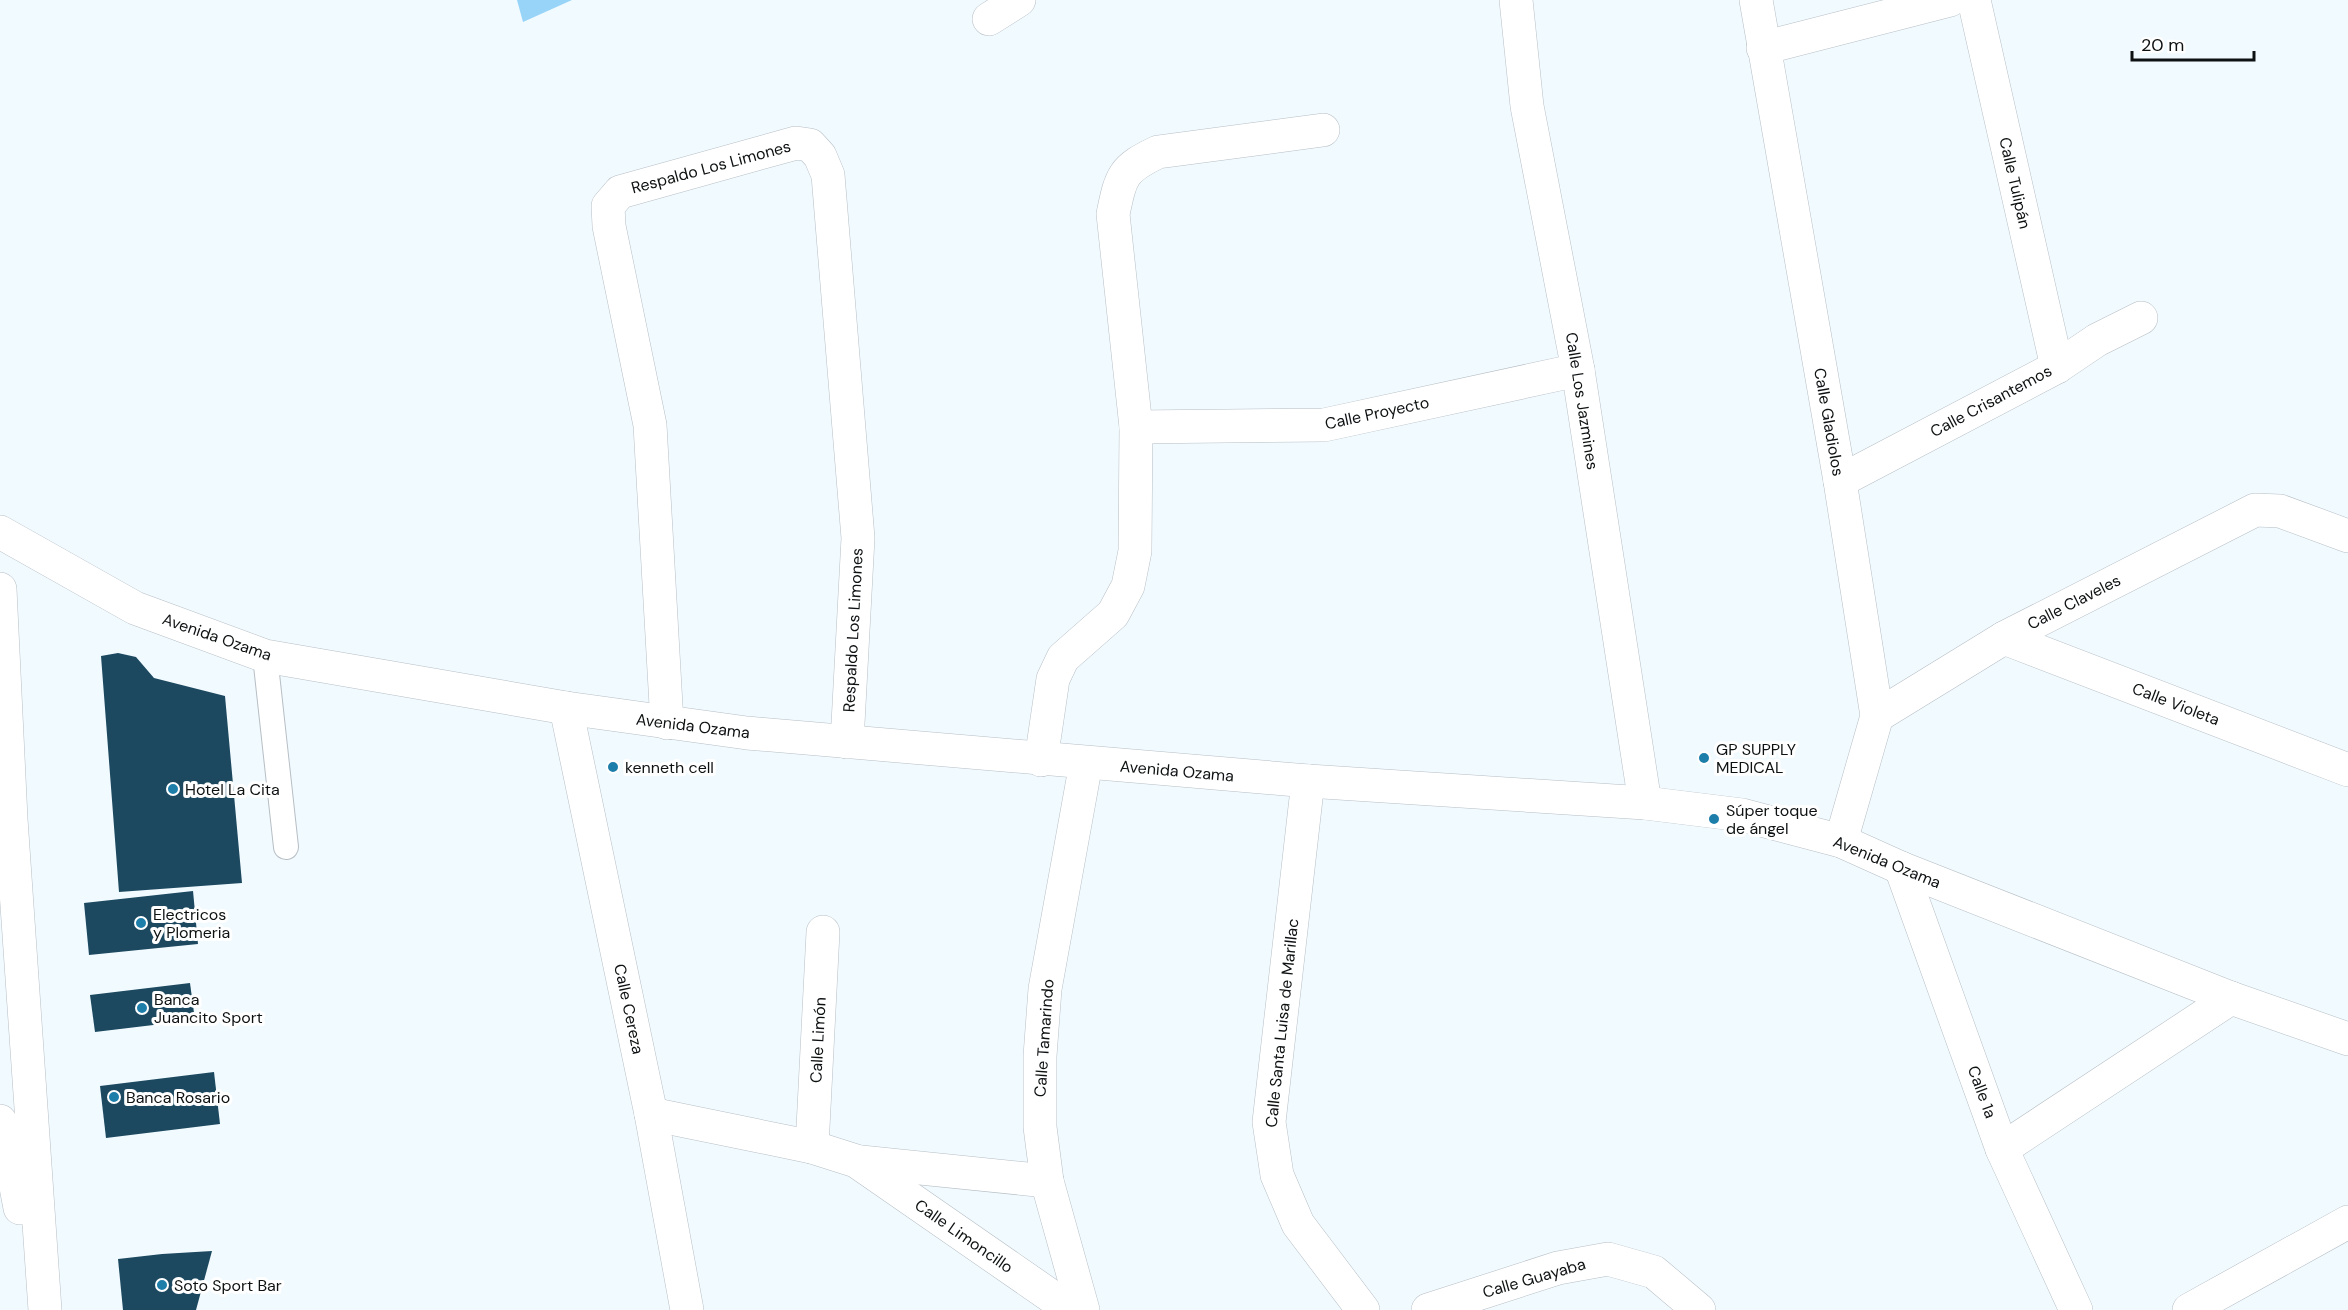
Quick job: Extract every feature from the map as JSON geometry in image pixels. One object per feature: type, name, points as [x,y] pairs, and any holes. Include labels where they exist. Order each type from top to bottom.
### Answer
[{"type":"street","points":[[989,19],[1019,0]]},
{"type":"street","name":"Calle Los Jazmines","points":[[1516,0],[1527,106],[1578,370],[1645,803]]},
{"type":"street","name":"Calle Gladiolos","points":[[1756,0],[1840,481],[1877,716],[1841,841]]},
{"type":"street","points":[[1763,48],[1950,0]]},
{"type":"street","name":"Calle Tulipán","points":[[1974,0],[2057,367]]},
{"type":"street","points":[[1041,760],[1053,679],[1063,658],[1113,614],[1128,586],[1135,551],[1136,427],[1113,214],[1120,183],[1133,164],[1158,152],[1323,130]]},
{"type":"street","name":"Respaldo Los Limones","points":[[667,723],[650,425],[609,226],[608,206],[620,192],[796,143],[810,145],[820,156],[828,175],[858,538],[848,742]]},
{"type":"street","name":"Calle Crisantemos","points":[[1840,481],[2057,367],[2097,340],[2141,318]]},
{"type":"street","name":"Calle Proyecto","points":[[1136,427],[1323,425],[1578,370]]},
{"type":"street","name":"Calle Claveles","points":[[1877,716],[2004,638],[2255,510],[2280,512],[2348,536]]},
{"type":"street","name":"Avenida Ozama","points":[[0,532],[135,608],[265,656],[566,708],[747,734],[1308,781],[1645,803],[1742,815],[1841,841],[1901,868],[2231,998],[2348,1039]]},
{"type":"street","points":[[0,589],[11,819],[45,1310]]},
{"type":"street","name":"Calle Violeta","points":[[2004,638],[2348,770]]},
{"type":"street","name":"Calle Cereza","points":[[566,708],[651,1114],[687,1310]]},
{"type":"street","name":"Calle Tamarindo","points":[[1083,1310],[1047,1181],[1040,1126],[1040,1056],[1045,989],[1086,763]]},
{"type":"street","name":"Calle Santa Luisa de Marillac","points":[[1308,781],[1269,1122],[1277,1175],[1298,1224],[1363,1310]]},
{"type":"street","name":"Calle 1a","points":[[1901,868],[2002,1149],[2076,1310]]},
{"type":"street","name":"Calle Limón","points":[[812,1148],[823,932]]},
{"type":"street","points":[[2002,1149],[2231,998]]},
{"type":"street","name":"Calle Limoncillo","points":[[651,1114],[812,1148],[856,1161],[1047,1181]]},
{"type":"street","points":[[0,1121],[13,1171],[38,1310]]},
{"type":"street","name":"Calle Limoncillo","points":[[856,1161],[1071,1310]]},
{"type":"street","points":[[2189,1310],[2348,1222]]},
{"type":"street","name":"Calle Guayaba","points":[[1428,1310],[1558,1268],[1608,1259],[1654,1272],[1700,1310]]},
{"type":"lane","points":[[265,656],[286,847]]},
{"type":"shaded area","points":[[517,0],[572,0],[523,22]]},
{"type":"building","name":"Hotel La Cita","points":[[118,653],[136,657],[154,678],[225,696],[242,883],[119,892],[101,656]]},
{"type":"building","name":"Electricos y Plomeria","points":[[193,891],[198,944],[89,955],[84,903]]},
{"type":"building","name":"Banca Juancito Sport","points":[[190,983],[195,1020],[95,1032],[90,995]]},
{"type":"building","points":[[214,1072],[220,1124],[106,1138],[100,1086]]},
{"type":"building","name":"Soto Sport Bar","points":[[212,1251],[196,1310],[123,1310],[118,1259]]},
{"type":"place","name":"GP SUPPLY MEDICAL","points":[[1704,758]]},
{"type":"place","name":"kenneth cell","points":[[613,767]]},
{"type":"place","name":"Hotel La Cita","points":[[173,789]]},
{"type":"place","name":"Súper toque de ángel","points":[[1714,819]]},
{"type":"place","name":"Electricos y Plomeria","points":[[141,923]]},
{"type":"place","name":"Banca Juancito Sport","points":[[142,1008]]},
{"type":"place","name":"Banca Rosario","points":[[114,1097]]},
{"type":"place","name":"Soto Sport Bar","points":[[162,1285]]}]
